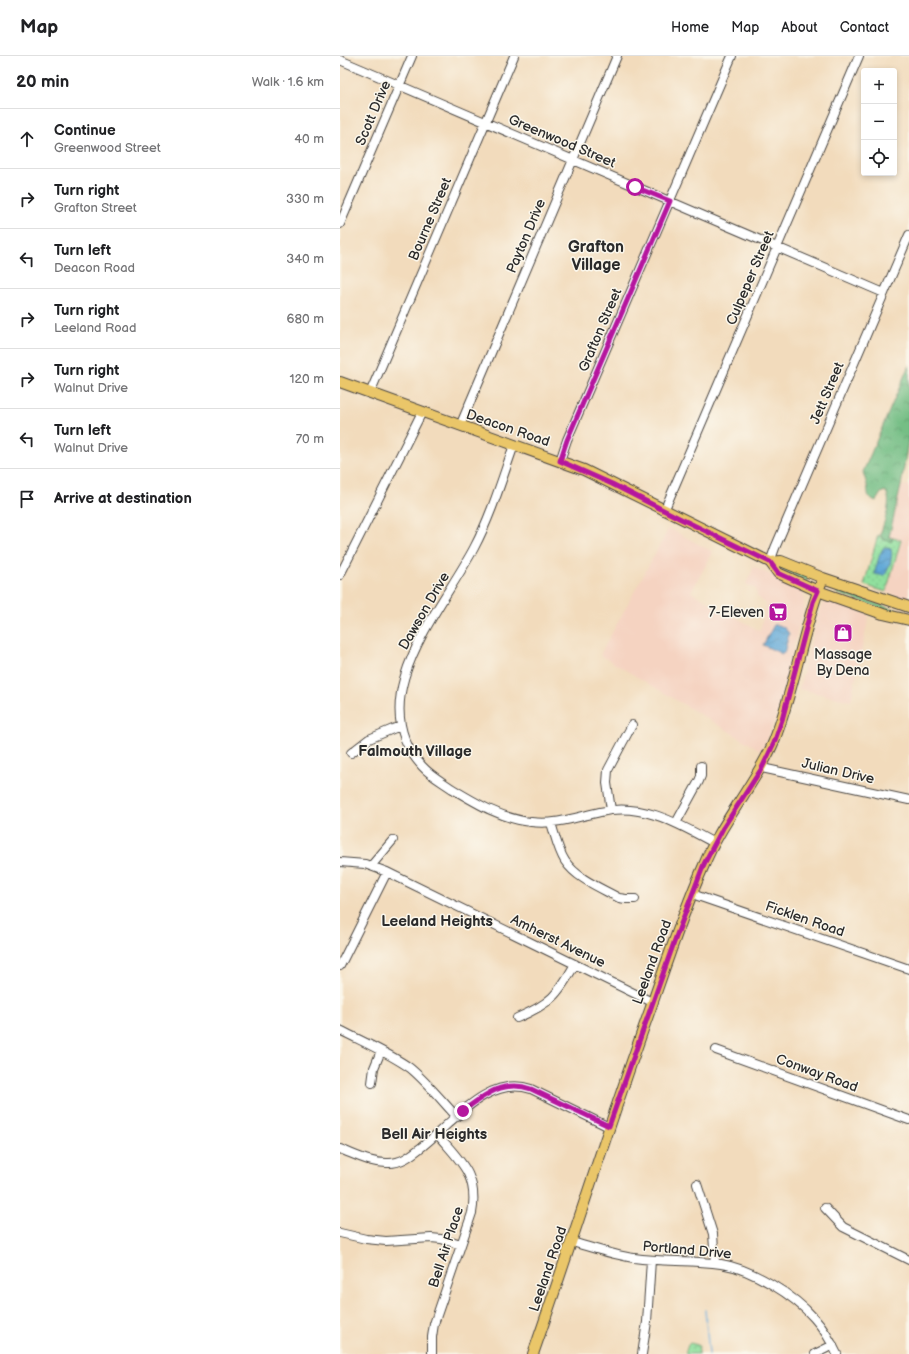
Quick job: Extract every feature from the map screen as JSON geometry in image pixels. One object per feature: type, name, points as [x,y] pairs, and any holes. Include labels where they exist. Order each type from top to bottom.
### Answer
[{"type":"main road","name":"Deacon Road","points":[[340,382],[560,461],[612,484],[770,562],[778,573],[818,591],[866,608],[909,620]]},
{"type":"main road","name":"Deacon Road","points":[[770,562],[782,561],[823,578],[909,607]]},
{"type":"main road","points":[[818,591],[823,578]]},
{"type":"main road","name":"Leeland Road","points":[[533,1354],[572,1242],[609,1126],[652,1002],[692,894],[714,843],[733,811],[762,768],[774,743],[782,720],[813,602],[818,591]]},
{"type":"street","name":"Scott Drive","points":[[340,224],[412,56]]},
{"type":"street","name":"Bourne Street","points":[[370,393],[514,56]]},
{"type":"street","name":"Payton Drive","points":[[460,426],[617,56]]},
{"type":"street","name":"Grafton Street","points":[[560,461],[567,440],[732,56]]},
{"type":"street","name":"Culpeper Street","points":[[664,511],[859,56]]},
{"type":"street","name":"Greenwood Street","points":[[340,60],[884,293]]},
{"type":"street","name":"Jett Street","points":[[770,562],[909,235]]},
{"type":"street","points":[[340,575],[422,412]]},
{"type":"street","name":"Dawson Drive","points":[[514,445],[484,528],[461,572],[426,628],[404,677],[399,701],[400,726],[409,748],[415,758],[434,777],[473,802],[508,817],[530,822],[551,823],[611,810],[648,812],[676,823],[714,843]]},
{"type":"street","points":[[611,810],[606,782],[608,770],[632,725]]},
{"type":"street","points":[[351,753],[369,739],[400,726]]},
{"type":"street","points":[[676,823],[699,781],[701,776],[701,766]]},
{"type":"street","name":"Julian Drive","points":[[762,768],[909,800]]},
{"type":"street","points":[[551,823],[561,853],[569,867],[576,873],[619,898],[626,900],[635,899]]},
{"type":"street","points":[[371,866],[393,840]]},
{"type":"street","name":"Amherst Avenue","points":[[340,862],[371,866],[387,872],[652,1002]]},
{"type":"street","points":[[340,966],[387,872]]},
{"type":"street","name":"Ficklen Road","points":[[692,894],[909,969]]},
{"type":"street","points":[[517,1018],[548,1002],[564,983],[575,964]]},
{"type":"street","points":[[340,1030],[382,1051],[399,1061],[419,1076],[456,1117]]},
{"type":"street","name":"Conway Road","points":[[716,1050],[909,1120]]},
{"type":"street","points":[[372,1083],[374,1068],[382,1051]]},
{"type":"street","points":[[340,1148],[376,1162],[391,1163],[404,1160],[486,1094],[503,1087],[518,1086],[531,1089],[609,1126]]},
{"type":"street","name":"Bell Air Place","points":[[432,1354],[434,1324],[474,1204],[471,1179],[463,1164],[437,1134]]},
{"type":"street","points":[[697,1184],[713,1234],[715,1264]]},
{"type":"street","points":[[825,1208],[843,1227],[909,1260]]},
{"type":"street","points":[[340,1233],[366,1240],[386,1241],[430,1238],[441,1239],[461,1245]]},
{"type":"street","name":"Portland Drive","points":[[572,1242],[619,1255],[651,1260],[715,1264],[736,1267],[748,1272],[778,1289],[808,1311],[824,1330],[837,1354]]},
{"type":"street","points":[[642,1354],[647,1322],[651,1260]]},
{"type":"street","points":[[815,1354],[833,1345]]},
{"type":"shaded area","points":[[909,485],[909,600],[886,592],[901,540],[889,537],[901,486]]},
{"type":"shaded area","points":[[669,528],[713,552],[691,592],[760,631],[766,605],[757,596],[756,589],[746,584],[754,567],[798,588],[803,594],[804,605],[776,718],[762,751],[600,655]]},
{"type":"shaded area","points":[[829,601],[869,615],[851,701],[799,689],[819,611],[823,604]]},
{"type":"green space","points":[[909,365],[909,435],[901,486],[889,537],[893,538],[892,541],[884,540],[880,535],[887,512],[887,495],[885,491],[881,493],[876,501],[870,498],[863,472]]},
{"type":"green space","points":[[878,535],[884,540],[892,541],[893,538],[901,540],[886,592],[864,585]]},
{"type":"green space","points":[[781,566],[808,576],[807,581],[780,569]]},
{"type":"green space","points":[[838,591],[908,615],[890,611],[836,593]]},
{"type":"green space","points":[[690,1343],[698,1345],[698,1354],[685,1354]]},
{"type":"water","points":[[884,547],[891,549],[889,566],[885,575],[875,574],[880,554]]},
{"type":"water","points":[[774,625],[783,627],[789,634],[784,653],[782,654],[763,645]]},
{"type":"waterway","points":[[705,1310],[709,1354]]},
{"type":"place","name":"7-Eleven","points":[[778,612]]},
{"type":"place","name":"Massage By Dena","points":[[843,633]]},
{"type":"district","name":"Grafton Village","points":[[596,256]]},
{"type":"district","name":"Falmouth Village","points":[[415,751]]},
{"type":"district","name":"Leeland Heights","points":[[437,921]]},
{"type":"district","name":"Bell Air Heights","points":[[434,1134]]},
{"type":"route","points":[[463,1111],[486,1094],[503,1087],[518,1086],[531,1089],[609,1126],[676,937],[704,864],[714,843],[733,811],[762,768],[774,743],[797,666],[813,602],[818,591],[778,573],[770,562],[584,470],[560,461],[567,440],[670,201],[635,187]]}]
